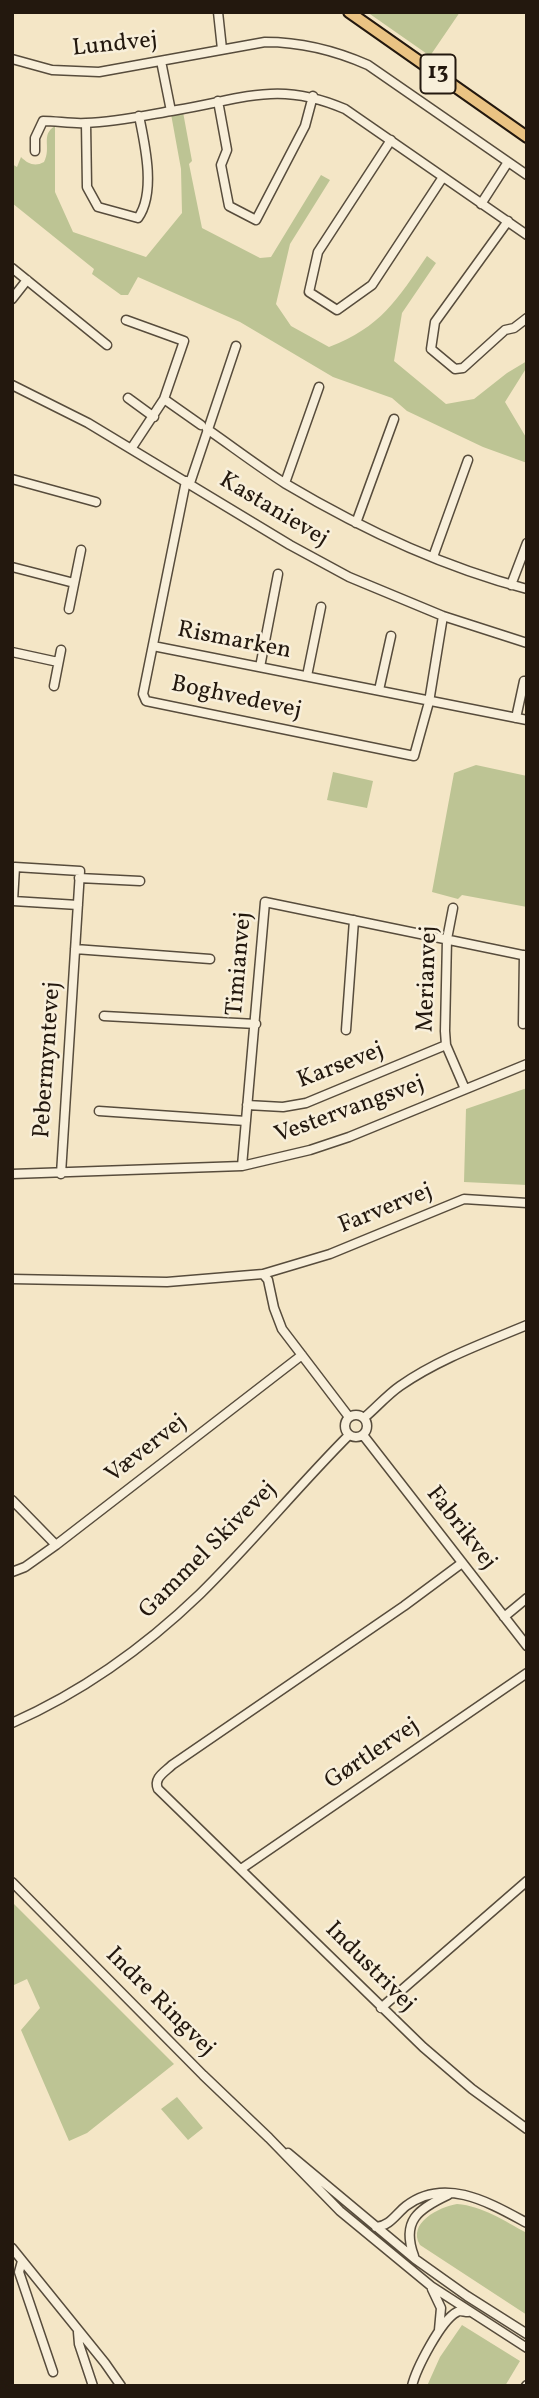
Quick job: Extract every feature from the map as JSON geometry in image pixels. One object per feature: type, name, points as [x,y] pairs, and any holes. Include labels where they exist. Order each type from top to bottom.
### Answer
[{"type":"main road","name":"13","points":[[349,12],[527,137]]},
{"type":"street","points":[[218,12],[222,49]]},
{"type":"street","name":"Lundvej","points":[[12,59],[52,70],[99,72],[265,42],[290,42],[341,53],[368,65],[527,175]]},
{"type":"street","points":[[161,61],[171,111]]},
{"type":"street","points":[[35,151],[35,138],[43,121],[86,123],[171,111],[262,93],[289,92],[313,96],[345,109],[527,235]]},
{"type":"street","points":[[218,101],[227,150],[221,165],[229,206],[256,220],[304,125],[313,96]]},
{"type":"street","points":[[86,123],[87,187],[98,207],[138,218],[146,207],[147,171],[139,116]]},
{"type":"street","points":[[391,140],[318,252],[309,292],[337,310],[372,285],[443,177]]},
{"type":"street","points":[[481,204],[508,162]]},
{"type":"street","points":[[508,221],[435,323],[431,349],[455,369],[463,368],[505,330],[514,328],[527,318]]},
{"type":"street","points":[[12,268],[107,345]]},
{"type":"street","points":[[12,299],[27,280]]},
{"type":"street","points":[[126,320],[184,341],[164,399],[131,449]]},
{"type":"street","name":"Boghvedevej","points":[[236,346],[204,427],[188,482],[143,694],[146,701],[414,756],[429,702]]},
{"type":"street","name":"Kastanievej","points":[[12,385],[88,423],[290,545],[349,577],[443,616],[527,643]]},
{"type":"street","points":[[285,483],[319,387]]},
{"type":"street","points":[[128,398],[154,417]]},
{"type":"street","points":[[164,399],[285,483],[356,523],[433,557],[527,589]]},
{"type":"street","points":[[356,523],[394,419]]},
{"type":"street","points":[[433,557],[468,460]]},
{"type":"street","points":[[12,479],[96,502]]},
{"type":"street","points":[[511,585],[527,543]]},
{"type":"street","points":[[69,610],[81,550]]},
{"type":"street","points":[[12,566],[74,583]]},
{"type":"street","points":[[260,667],[278,574]]},
{"type":"street","name":"Rismarken","points":[[307,676],[321,607]]},
{"type":"street","points":[[429,702],[443,616]]},
{"type":"street","points":[[379,690],[391,636]]},
{"type":"street","name":"Rismarken","points":[[153,646],[527,720]]},
{"type":"street","points":[[54,686],[61,650]]},
{"type":"street","points":[[12,652],[58,663]]},
{"type":"street","points":[[516,718],[524,681]]},
{"type":"street","points":[[78,905],[13,901],[15,867],[80,871],[79,878],[140,881]]},
{"type":"street","name":"Pebermyntevej","points":[[61,1174],[79,878]]},
{"type":"street","name":"Timianvej","points":[[242,1166],[265,902],[526,955],[523,1024]]},
{"type":"street","name":"Merianvej","points":[[453,908],[447,939],[446,1045],[464,1089]]},
{"type":"street","points":[[346,1030],[354,920]]},
{"type":"street","name":"Pebermyntevej","points":[[75,948],[210,959]]},
{"type":"street","points":[[104,1016],[256,1024]]},
{"type":"street","name":"Karsevej","points":[[247,1105],[283,1107],[306,1103],[446,1045]]},
{"type":"street","name":"Vestervangsvej","points":[[12,1174],[242,1166],[324,1145],[527,1064]]},
{"type":"street","points":[[99,1111],[246,1121]]},
{"type":"street","name":"Farvervej","points":[[12,1279],[167,1282],[263,1274],[330,1254],[464,1199],[527,1202]]},
{"type":"street","points":[[263,1274],[268,1280],[282,1329],[349,1417]]},
{"type":"street","points":[[364,1418],[399,1387],[426,1370],[527,1325]]},
{"type":"street","name":"Vævervej","points":[[12,1572],[25,1567],[56,1545],[302,1355]]},
{"type":"street","points":[[357,1415],[364,1418],[367,1427],[363,1434],[356,1437],[349,1435],[345,1426],[349,1417],[357,1415]]},
{"type":"street","name":"Fabrikvej","points":[[363,1434],[527,1646]]},
{"type":"street","name":"Gammel Skivevej","points":[[12,1723],[76,1690],[157,1633],[202,1592],[349,1435]]},
{"type":"street","points":[[12,1500],[56,1545]]},
{"type":"street","name":"Industrivej","points":[[462,1563],[404,1606],[172,1765],[157,1779],[156,1784],[158,1789],[381,2008],[471,2089],[527,2129]]},
{"type":"street","points":[[504,1616],[527,1598]]},
{"type":"street","name":"Gørtlervej","points":[[241,1869],[527,1673]]},
{"type":"street","points":[[381,2008],[527,1881]]},
{"type":"street","name":"Indre Ringvej","points":[[12,1883],[340,2211],[431,2286],[525,2347]]},
{"type":"street","name":"Indre Ringvej","points":[[269,2138],[415,2259],[475,2302],[527,2334]]},
{"type":"street","points":[[376,2227],[386,2225],[417,2199],[432,2193],[478,2197],[527,2223]]},
{"type":"street","points":[[415,2259],[408,2236],[411,2223],[427,2206],[450,2194]]},
{"type":"street","points":[[12,2248],[121,2386]]},
{"type":"street","points":[[22,2261],[19,2272],[53,2372]]},
{"type":"street","points":[[431,2286],[441,2308],[439,2333]]},
{"type":"street","points":[[412,2386],[420,2362],[439,2333],[456,2312],[470,2313]]},
{"type":"street","points":[[78,2330],[79,2344],[93,2386]]},
{"type":"green space","points":[[367,12],[460,12],[430,56]]},
{"type":"green space","points":[[183,112],[192,161],[189,164],[202,228],[260,258],[271,257],[321,175],[330,180],[290,244],[276,304],[291,326],[329,347],[362,331],[375,321],[397,299],[427,256],[436,263],[402,313],[394,361],[446,404],[474,399],[527,361],[527,367],[505,402],[527,439],[527,463],[483,447],[407,411],[392,398],[333,377],[240,322],[138,277],[128,295],[121,295],[92,274],[94,269],[12,203],[12,164],[17,167],[21,157],[32,164],[44,162],[48,133],[55,126],[55,192],[73,232],[146,257],[182,213],[181,169],[171,114]]},
{"type":"green space","points":[[476,765],[527,776],[527,907],[462,895],[458,899],[432,892],[454,773]]},
{"type":"green space","points":[[333,772],[373,781],[367,808],[327,800]]},
{"type":"green space","points":[[527,1088],[527,1185],[464,1182],[466,1109]]},
{"type":"green space","points":[[12,1902],[174,2064],[87,2133],[69,2141],[21,2030],[40,2008],[27,1979],[14,1985],[12,1981]]},
{"type":"green space","points":[[177,2097],[203,2128],[188,2140],[161,2109]]},
{"type":"green space","points":[[457,2204],[485,2211],[527,2233],[527,2315],[420,2245],[417,2237],[421,2223],[434,2212]]},
{"type":"green space","points":[[462,2325],[520,2361],[505,2386],[427,2386],[440,2357]]}]
